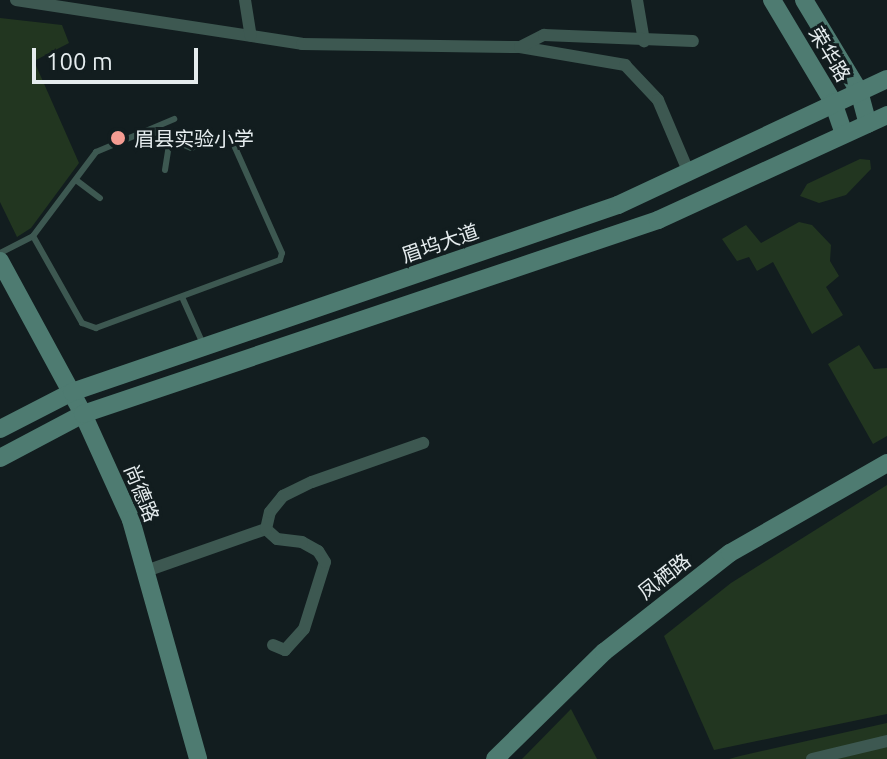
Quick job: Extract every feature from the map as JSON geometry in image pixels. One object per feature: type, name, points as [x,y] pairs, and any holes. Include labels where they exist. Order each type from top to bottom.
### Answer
[{"type":"main road","name":"荣华路","points":[[772,0],[833,102],[844,134]]},
{"type":"main road","name":"荣华路","points":[[804,0],[859,91],[868,124]]},
{"type":"main road","name":"眉坞大道","points":[[0,429],[72,392],[618,205],[887,79]]},
{"type":"main road","points":[[0,458],[83,414],[658,220],[887,115]]},
{"type":"main road","name":"尚德路","points":[[0,261],[72,392],[131,520],[198,759]]},
{"type":"main road","name":"凤栖路","points":[[495,759],[604,652],[730,553],[887,463]]},
{"type":"street","points":[[16,0],[302,44],[520,47],[625,65],[658,100],[689,173]]},
{"type":"street","points":[[245,0],[251,36]]},
{"type":"street","points":[[637,0],[644,41]]},
{"type":"street","points":[[520,47],[544,35],[693,41]]},
{"type":"street","points":[[266,529],[270,512],[283,496],[423,443]]},
{"type":"street","points":[[146,571],[266,529]]},
{"type":"street","points":[[266,529],[277,539],[302,542],[318,551],[325,562],[304,629],[285,650],[273,645]]},
{"type":"street","points":[[812,759],[887,741]]},
{"type":"lane","points":[[0,253],[33,236],[96,152],[154,132],[174,119]]},
{"type":"lane","points":[[33,236],[82,323],[111,325],[280,260],[282,253],[229,134],[191,148],[154,132]]},
{"type":"lane","points":[[165,170],[170,139]]},
{"type":"lane","points":[[76,180],[100,198]]},
{"type":"lane","points":[[182,297],[204,347]]},
{"type":"green space","points":[[0,18],[62,25],[69,43],[34,61],[79,163],[31,228],[17,237],[0,202]]},
{"type":"green space","points":[[860,159],[870,160],[871,169],[846,195],[819,203],[800,196],[807,184]]},
{"type":"green space","points":[[799,222],[812,225],[831,245],[830,261],[839,276],[826,287],[843,315],[812,334],[773,262],[757,271],[749,257],[737,261],[722,239],[746,225],[761,243]]},
{"type":"green space","points":[[859,345],[874,369],[887,368],[887,436],[873,444],[828,364]]},
{"type":"green space","points":[[887,485],[887,714],[714,750],[664,636],[731,583]]},
{"type":"green space","points":[[571,709],[597,759],[522,759]]},
{"type":"green space","points":[[887,723],[887,759],[729,759],[740,756]]},
{"type":"place","name":"眉县实验小学","points":[[118,138]]}]
